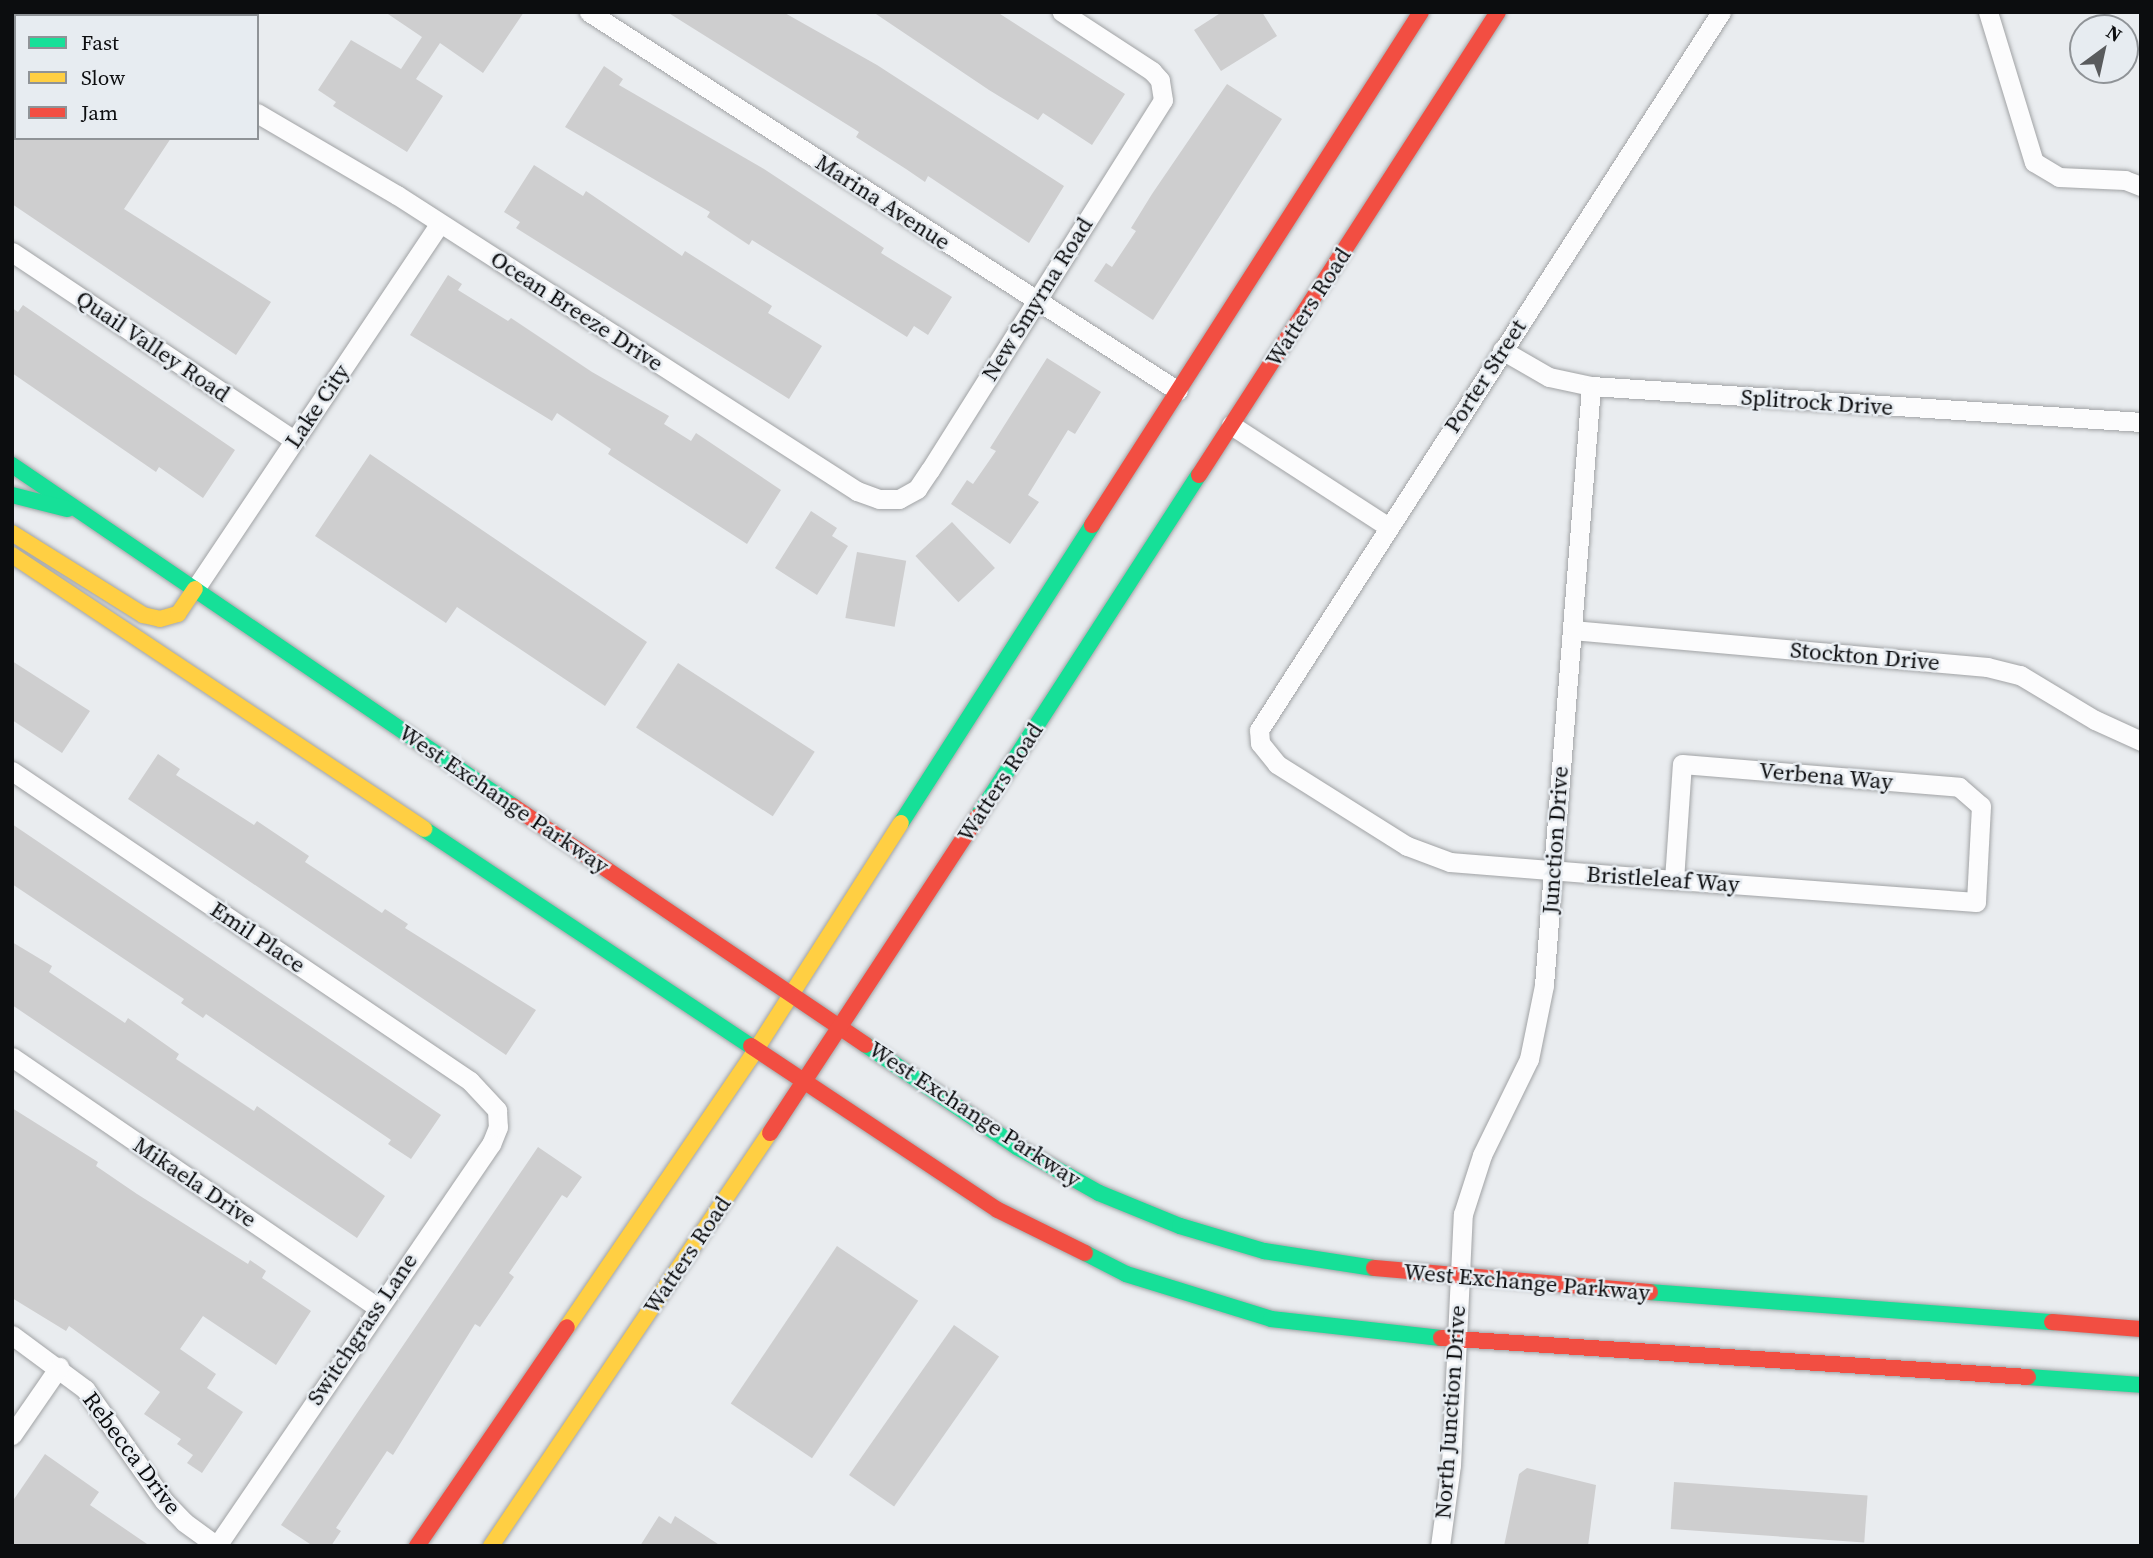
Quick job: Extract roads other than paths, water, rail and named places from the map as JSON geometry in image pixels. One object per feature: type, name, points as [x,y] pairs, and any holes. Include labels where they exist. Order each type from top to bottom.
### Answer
[{"type":"main road","points":[[417,1546],[757,1048],[1421,12]]},
{"type":"main road","name":"Watters Road","points":[[491,1546],[841,1028],[1498,12]]},
{"type":"main road","name":"West Exchange Parkway","points":[[12,465],[1017,1147],[1099,1193],[1180,1226],[1264,1251],[1459,1278],[2141,1329]]},
{"type":"main road","points":[[12,495],[86,514]]},
{"type":"main road","points":[[12,534],[143,615],[160,619],[178,614],[195,589]]},
{"type":"main road","points":[[12,555],[998,1210],[1126,1274],[1272,1319],[1457,1340],[1671,1350],[2141,1385]]},
{"type":"street","name":"Marina Avenue","points":[[589,12],[1178,391]]},
{"type":"street","name":"New Smyrna Road","points":[[899,499],[917,489],[930,470],[1157,112],[1164,91],[1152,71],[1062,12]]},
{"type":"street","name":"Porter Street","points":[[1260,743],[1264,716],[1721,12]]},
{"type":"street","points":[[1988,12],[2028,153],[2040,169],[2059,177],[2125,180],[2141,186]]},
{"type":"street","name":"Ocean Breeze Drive","points":[[259,114],[440,223],[857,491],[879,499],[899,499]]},
{"type":"street","name":"Lake City","points":[[195,589],[440,223]]},
{"type":"street","name":"Quail Valley Road","points":[[12,252],[294,440]]},
{"type":"street","name":"Splitrock Drive","points":[[1502,350],[1549,377],[1591,386],[2141,422]]},
{"type":"street","name":"Junction Drive","points":[[1459,1278],[1468,1189],[1529,1059],[1538,1022],[1553,870],[1591,386]]},
{"type":"street","points":[[1231,425],[1387,526]]},
{"type":"street","name":"Stockton Drive","points":[[1572,630],[1987,667],[2020,675],[2095,720],[2141,741]]},
{"type":"street","name":"Bristleleaf Way","points":[[1260,743],[1277,764],[1427,856],[1553,870],[1976,902]]},
{"type":"street","name":"Verbena Way","points":[[1674,880],[1682,764],[1968,791],[1975,797],[1982,816],[1976,902]]},
{"type":"street","name":"Emil Place","points":[[12,771],[470,1081],[497,1110]]},
{"type":"street","name":"Mikaela Drive","points":[[12,1057],[377,1307]]},
{"type":"street","name":"Switchgrass Lane","points":[[217,1546],[377,1307],[491,1144],[498,1127],[497,1110]]},
{"type":"street","name":"North Junction Drive","points":[[1440,1546],[1451,1465],[1459,1278]]},
{"type":"street","name":"Rebecca Drive","points":[[12,1335],[59,1367],[102,1408],[164,1501],[217,1546]]},
{"type":"street","points":[[12,1435],[59,1367]]}]
